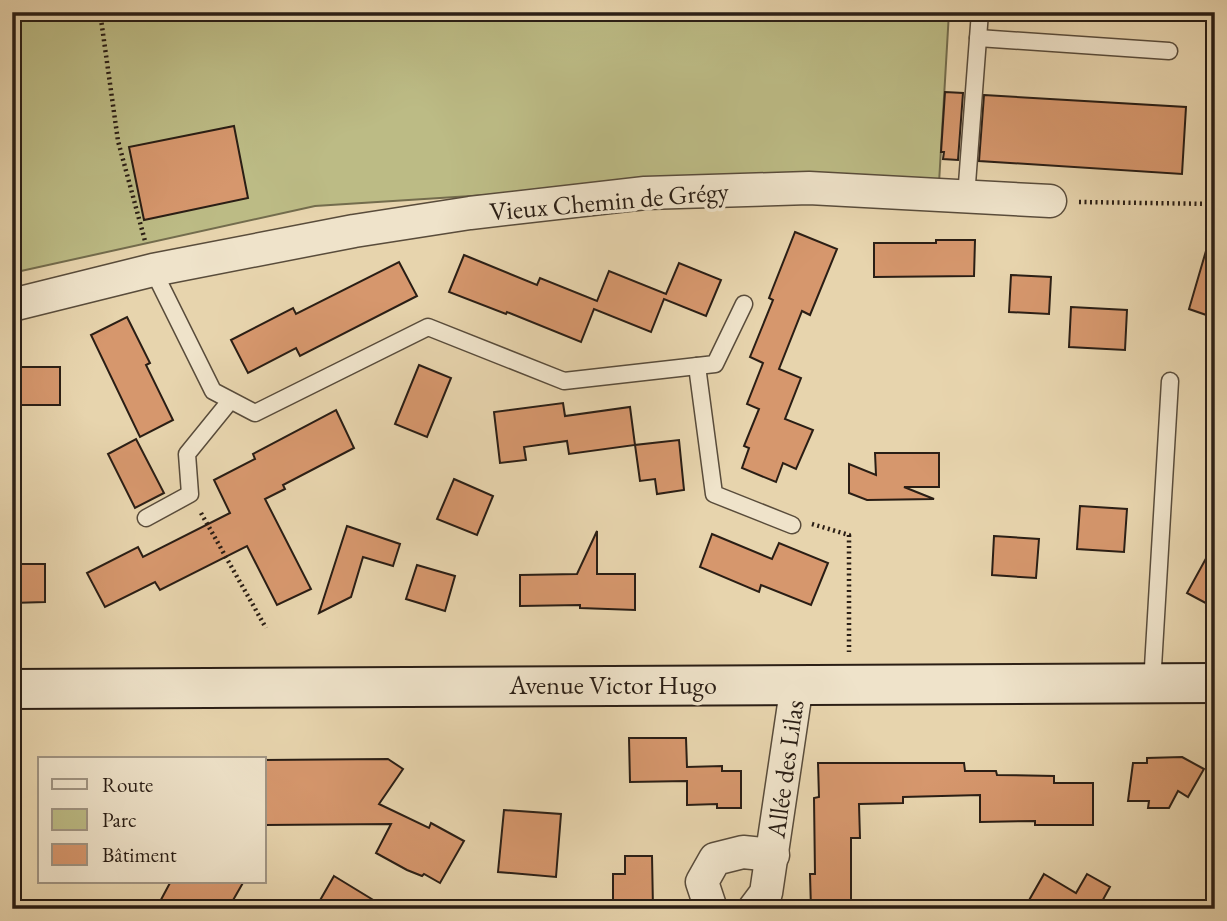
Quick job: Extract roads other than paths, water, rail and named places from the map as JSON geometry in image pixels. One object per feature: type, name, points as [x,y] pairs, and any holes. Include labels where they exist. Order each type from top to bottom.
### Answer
[{"type":"main road","name":"Avenue Victor Hugo","points":[[12,689],[1215,683]]},
{"type":"street","name":"Vieux Chemin de Grégy","points":[[12,305],[153,270],[354,231],[470,213],[645,193],[809,188],[1050,201]]},
{"type":"street","name":"Allée des Lilas","points":[[754,909],[766,893],[797,684]]},
{"type":"street","name":"Allée des Lilas","points":[[710,909],[702,881],[715,859],[743,852],[773,855]]},
{"type":"lane","points":[[966,197],[980,12]]},
{"type":"lane","points":[[978,38],[1169,51]]},
{"type":"lane","points":[[153,270],[213,391],[255,413],[428,327],[564,381],[715,364],[744,304]]},
{"type":"lane","points":[[697,366],[714,494],[792,525]]},
{"type":"lane","points":[[1152,684],[1170,381]]},
{"type":"lane","points":[[146,518],[190,494],[187,454],[230,401]]}]
